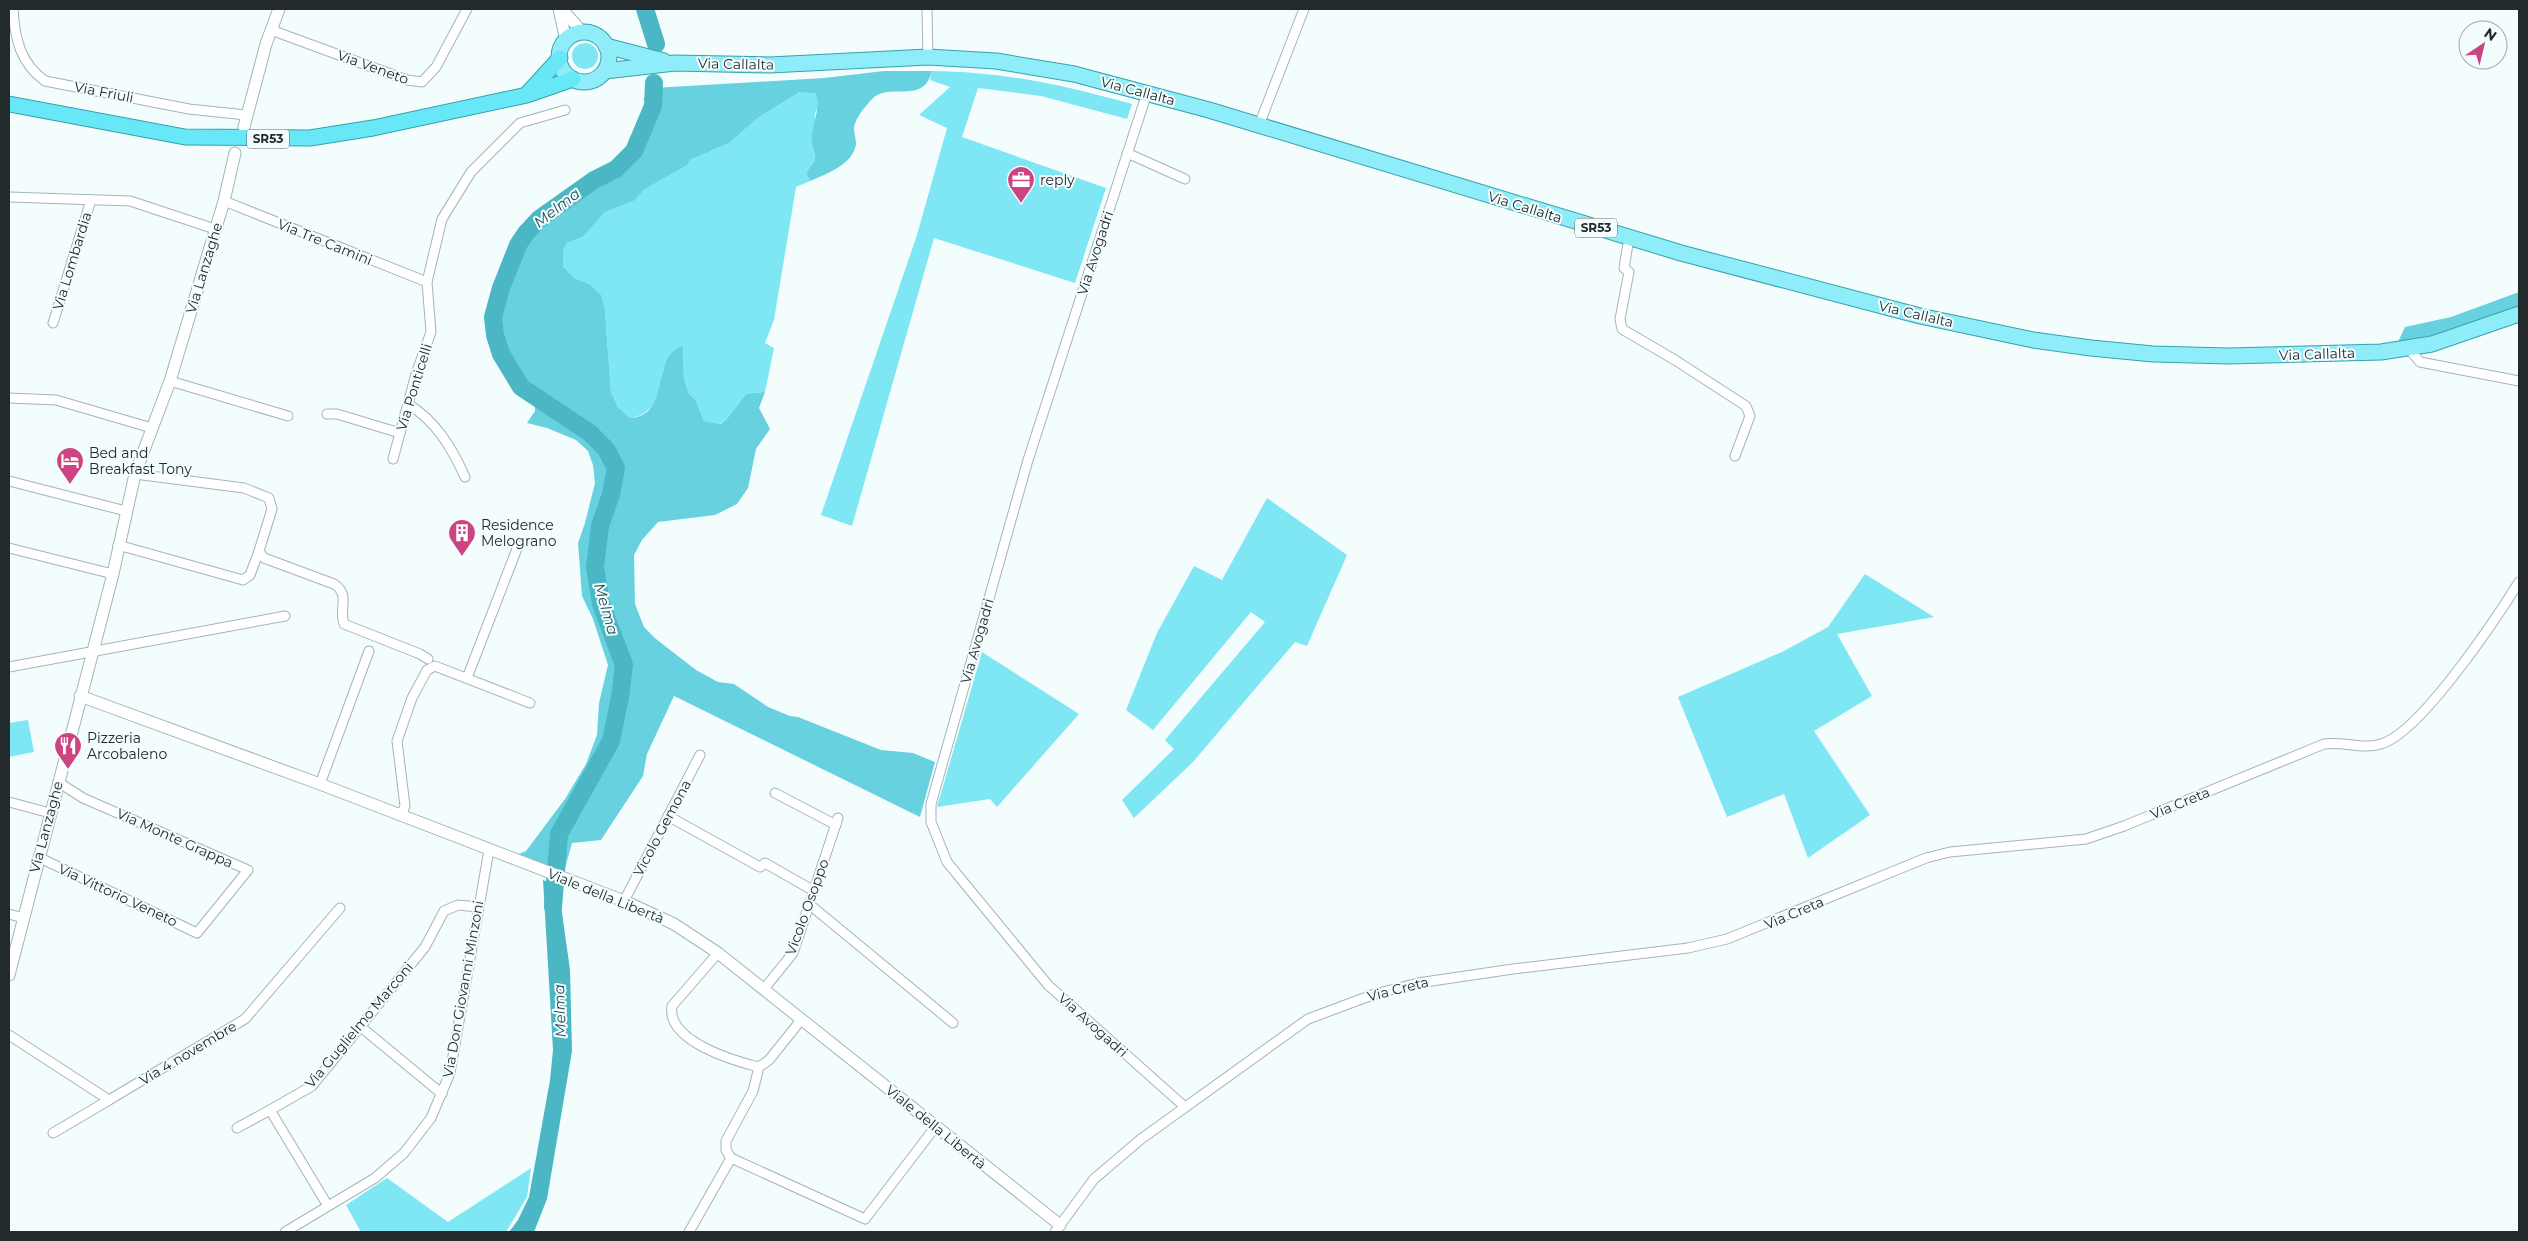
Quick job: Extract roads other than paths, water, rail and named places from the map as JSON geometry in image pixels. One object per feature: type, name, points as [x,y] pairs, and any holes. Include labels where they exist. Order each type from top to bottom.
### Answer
[{"type":"highway","points":[[527,94],[560,58]]},
{"type":"highway","name":"SR53","points":[[9,104],[185,137],[310,138],[373,128],[527,94],[573,79]]},
{"type":"main road","points":[[583,33],[599,38],[606,46],[609,61],[605,71],[598,78],[590,81],[573,79],[562,69],[560,58],[566,40],[573,35],[583,33]]},
{"type":"main road","name":"Via Callalta","points":[[606,46],[675,63]]},
{"type":"main road","name":"Via Callalta","points":[[605,71],[675,63],[770,65],[928,57],[996,61],[1074,74],[1258,125],[1629,238],[1920,316],[2033,340],[2153,354],[2228,356],[2408,349],[2432,344],[2519,314]]},
{"type":"street","name":"Via Friuli","points":[[13,9],[14,28],[22,55],[31,71],[45,81],[189,108],[246,115]]},
{"type":"street","points":[[244,127],[271,30],[279,9]]},
{"type":"street","name":"Via Veneto","points":[[271,30],[407,80],[422,82],[436,67],[467,9]]},
{"type":"street","points":[[561,9],[583,33]]},
{"type":"street","points":[[561,9],[566,40]]},
{"type":"street","points":[[927,9],[928,57]]},
{"type":"street","points":[[1258,125],[1304,9]]},
{"type":"street","name":"Via Avogadri","points":[[1147,93],[1028,460],[931,804],[931,822],[947,862],[1048,985],[1185,1108]]},
{"type":"street","name":"Via Ponticelli","points":[[393,459],[416,374],[431,332],[427,282],[442,218],[471,172],[520,123],[565,110]]},
{"type":"street","name":"Via Lanzaghe","points":[[9,975],[38,857],[113,574],[118,544],[136,474],[170,381],[224,202],[235,153]]},
{"type":"street","points":[[1128,154],[1185,179]]},
{"type":"street","name":"Via Lombardia","points":[[9,197],[130,201],[215,229]]},
{"type":"street","name":"Via Lombardia","points":[[53,323],[91,200]]},
{"type":"street","name":"Via Tre Camini","points":[[224,202],[427,282]]},
{"type":"street","points":[[1629,238],[1624,268],[1629,272],[1620,319],[1622,329],[1746,406],[1750,416],[1735,456]]},
{"type":"street","points":[[2408,349],[2420,362],[2519,381]]},
{"type":"street","points":[[170,381],[288,416]]},
{"type":"street","points":[[9,398],[56,400],[152,428]]},
{"type":"street","points":[[408,404],[427,418],[443,436],[465,477]]},
{"type":"street","points":[[327,414],[337,414],[400,434]]},
{"type":"street","points":[[118,544],[242,580],[250,576],[272,509],[272,502],[269,498],[244,488],[136,474]]},
{"type":"street","points":[[9,481],[126,511]]},
{"type":"street","points":[[467,678],[518,546]]},
{"type":"street","points":[[9,548],[113,574]]},
{"type":"street","points":[[259,551],[264,558],[338,586],[344,598],[342,618],[344,624],[420,654],[431,663],[530,703]]},
{"type":"street","name":"Via Creta","points":[[1057,1229],[1094,1179],[1141,1139],[1308,1019],[1375,994],[1451,977],[1688,948],[1727,939],[1926,858],[1950,852],[2086,839],[2124,826],[2324,744],[2336,742],[2370,746],[2383,744],[2408,726],[2431,704],[2495,621],[2519,582]]},
{"type":"street","points":[[9,667],[92,650],[285,616]]},
{"type":"street","points":[[320,784],[369,651]]},
{"type":"street","points":[[401,816],[405,806],[397,742],[412,698],[431,663]]},
{"type":"street","name":"Viale della Libertà","points":[[80,696],[320,784],[624,901],[674,924],[718,953],[764,989],[936,1126],[1057,1229]]},
{"type":"street","name":"Vicolo Gemona","points":[[624,901],[700,755]]},
{"type":"street","name":"Via Monte Grappa","points":[[58,782],[83,798],[248,870],[197,933]]},
{"type":"street","name":"Vicolo Osoppo","points":[[764,989],[793,953],[837,822],[775,793]]},
{"type":"street","points":[[9,802],[50,813]]},
{"type":"street","points":[[668,816],[760,867],[765,863],[814,891]]},
{"type":"street","name":"Via Don Giovanni Minzoni","points":[[285,1232],[375,1178],[404,1153],[431,1118],[450,1073],[489,850]]},
{"type":"street","name":"Via Vittorio Veneto","points":[[38,857],[197,933]]},
{"type":"street","points":[[809,904],[953,1023]]},
{"type":"street","name":"Via Guglielmo Marconi","points":[[237,1128],[312,1086],[425,946],[444,911],[458,905],[478,907]]},
{"type":"street","name":"Via 4 novembre","points":[[53,1133],[245,1019],[340,908]]},
{"type":"street","points":[[9,914],[23,918]]},
{"type":"street","points":[[718,953],[672,1006],[674,1021],[707,1050],[726,1058],[759,1067]]},
{"type":"street","points":[[801,1020],[769,1060],[759,1067],[753,1091],[726,1141],[726,1150],[732,1158],[865,1219],[936,1126]]},
{"type":"street","points":[[361,1027],[442,1094]]},
{"type":"street","points":[[9,1034],[109,1100]]},
{"type":"street","points":[[270,1110],[328,1206]]},
{"type":"street","points":[[690,1232],[732,1158]]},
{"type":"water","points":[[543,880],[562,887],[560,898],[570,970],[572,1051],[547,1199],[534,1232],[509,1232],[518,1220],[529,1197],[550,1080],[553,1050]]},
{"type":"waterway","name":"Melma","points":[[645,9],[656,44]]},
{"type":"waterway","name":"Melma","points":[[553,907],[559,834],[611,741],[620,697],[624,665],[601,604],[595,567],[600,526],[611,494],[616,468],[606,449],[590,433],[521,387],[501,354],[495,335],[493,317],[501,288],[518,245],[526,233],[539,219],[594,180],[616,169],[634,151],[653,106],[654,83]]},
{"type":"place","name":"reply","points":[[1021,204]]},
{"type":"place","name":"Bed and Breakfast Tony","points":[[70,485]]},
{"type":"place","name":"Residence Melograno","points":[[462,557]]},
{"type":"place","name":"Pizzeria Arcobaleno","points":[[68,770]]}]
